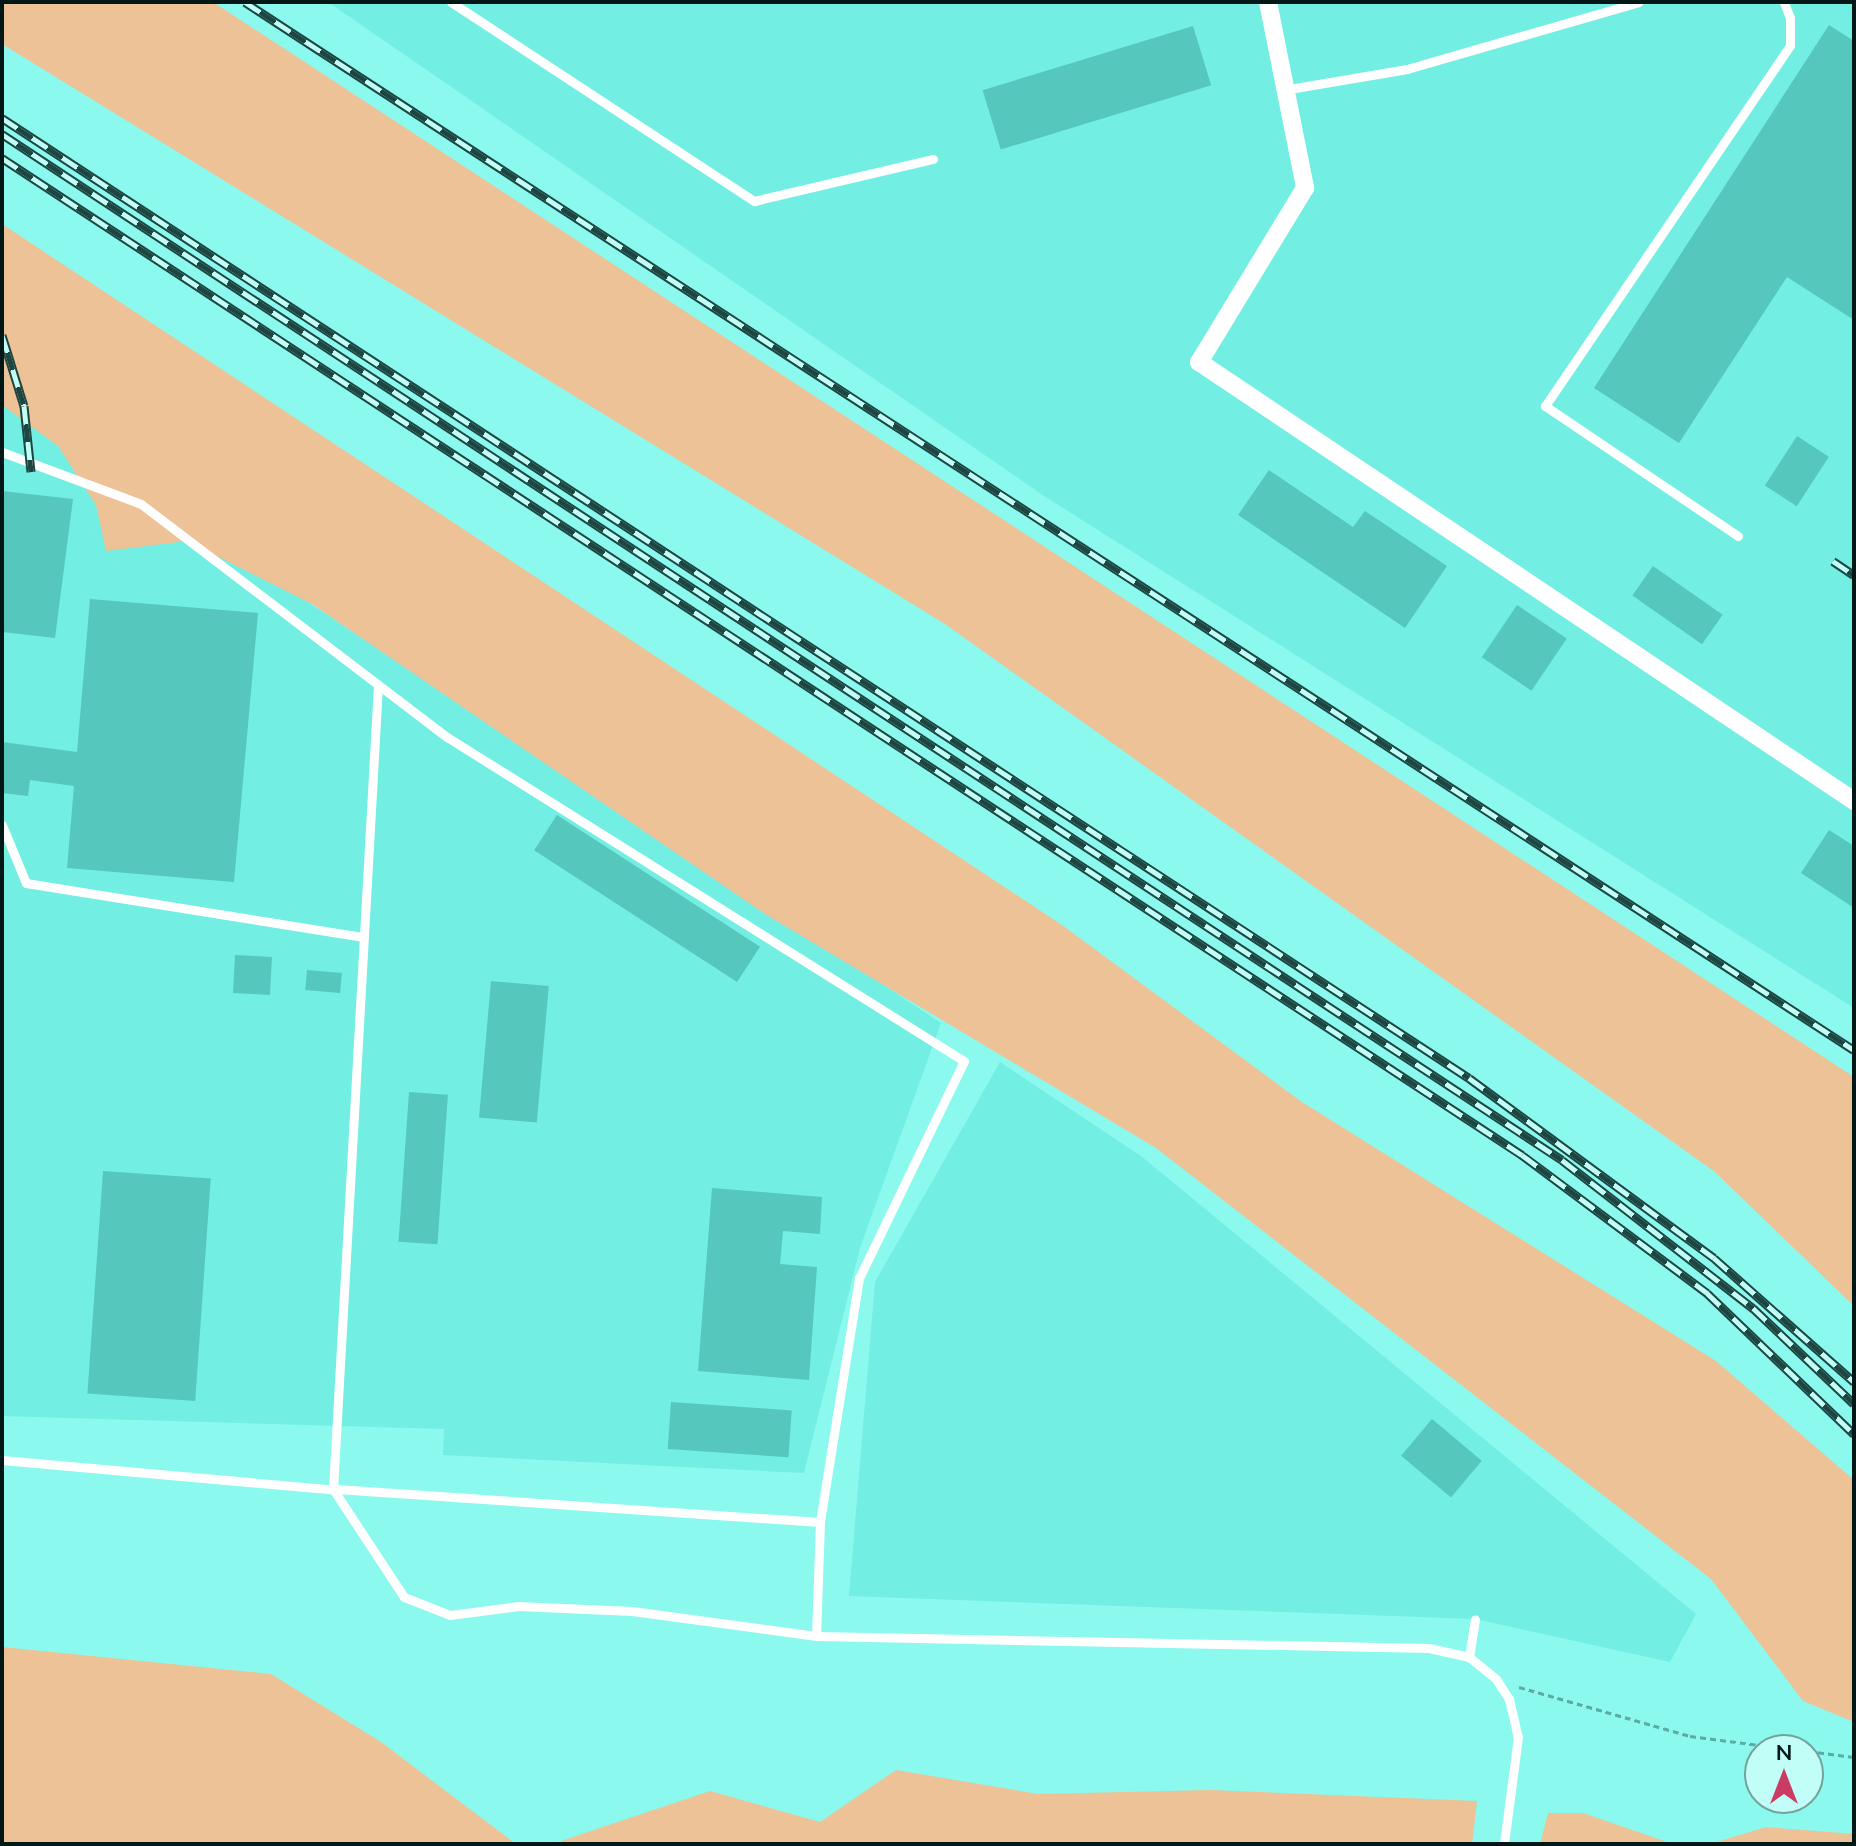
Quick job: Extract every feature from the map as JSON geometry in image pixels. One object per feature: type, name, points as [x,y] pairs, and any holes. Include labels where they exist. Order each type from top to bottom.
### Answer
[{"type":"street","points":[[1268,2],[1289,89],[1305,188],[1199,362],[1854,801]]},
{"type":"lane","points":[[451,2],[754,201],[933,159]]},
{"type":"lane","points":[[1289,89],[1407,69],[1639,2]]},
{"type":"lane","points":[[1738,536],[1545,406],[1790,45],[1790,18],[1784,2]]},
{"type":"lane","points":[[2,452],[141,504],[447,737],[964,1061],[859,1278],[820,1522],[816,1636]]},
{"type":"lane","points":[[378,685],[333,1489],[404,1597],[450,1615],[518,1606],[632,1611],[816,1636],[1429,1648],[1469,1657],[1496,1679],[1509,1699],[1518,1737],[1514,1795],[1504,1844]]},
{"type":"lane","points":[[2,825],[26,883],[364,937]]},
{"type":"lane","points":[[2,1460],[333,1489],[820,1522]]},
{"type":"lane","points":[[333,1489],[349,1491]]},
{"type":"lane","points":[[1469,1657],[1475,1619]]},
{"type":"path","points":[[1496,1679],[1690,1736],[1744,1743]]},
{"type":"path","points":[[1824,1753],[1854,1757]]},
{"type":"shaded area","points":[[2,2],[213,2],[1854,1077],[1854,1306],[1715,1172],[945,624],[2,44]]},
{"type":"shaded area","points":[[328,2],[1854,2],[1854,1008],[1044,496]]},
{"type":"shaded area","points":[[2,224],[1062,925],[1302,1102],[1716,1361],[1854,1480],[1854,1722],[1803,1701],[1711,1579],[1156,1148],[765,914],[312,604],[187,541],[106,551],[96,505],[58,446],[2,405]]},
{"type":"shaded area","points":[[2,347],[82,452],[941,1023],[860,1248],[804,1473],[443,1455],[444,1429],[2,1416]]},
{"type":"shaded area","points":[[1000,1062],[1141,1156],[1696,1614],[1670,1662],[1475,1619],[849,1596],[875,1282]]},
{"type":"shaded area","points":[[2,1647],[271,1674],[381,1742],[516,1844],[2,1844]]},
{"type":"shaded area","points":[[896,1770],[1038,1794],[1211,1790],[1477,1801],[1472,1844],[552,1844],[710,1791],[820,1822]]},
{"type":"shaded area","points":[[1548,1813],[1583,1813],[1673,1844],[1540,1844]]},
{"type":"shaded area","points":[[1766,1827],[1854,1834],[1854,1844],[1710,1844]]},
{"type":"building","points":[[1829,25],[1854,41],[1854,320],[1787,277],[1679,443],[1594,388]]},
{"type":"building","points":[[1193,26],[1211,85],[1001,150],[983,90]]},
{"type":"building","points":[[1797,436],[1829,457],[1797,506],[1765,485]]},
{"type":"building","points":[[1269,470],[1353,527],[1365,511],[1447,566],[1405,628],[1238,515]]},
{"type":"building","points":[[2,491],[73,499],[55,638],[2,632]]},
{"type":"building","points":[[1653,566],[1723,615],[1702,644],[1632,595]]},
{"type":"building","points":[[90,599],[258,613],[234,882],[67,868],[74,786],[30,780],[28,796],[2,793],[2,742],[77,752]]},
{"type":"building","points":[[1517,605],[1567,639],[1532,691],[1482,657]]},
{"type":"building","points":[[557,815],[760,947],[737,982],[534,850]]},
{"type":"building","points":[[1829,830],[1854,846],[1854,908],[1801,873]]},
{"type":"building","points":[[235,955],[272,957],[270,995],[233,993]]},
{"type":"building","points":[[307,970],[342,973],[340,993],[305,990]]},
{"type":"building","points":[[491,981],[549,986],[537,1123],[479,1117]]},
{"type":"building","points":[[409,1092],[448,1095],[437,1244],[399,1242]]},
{"type":"building","points":[[103,1171],[211,1179],[195,1401],[87,1393]]},
{"type":"building","points":[[712,1188],[822,1197],[820,1234],[783,1231],[780,1264],[817,1267],[809,1380],[698,1371]]},
{"type":"building","points":[[671,1402],[792,1410],[788,1457],[668,1449]]},
{"type":"building","points":[[1432,1419],[1482,1461],[1451,1498],[1401,1456]]},
{"type":"railway","points":[[245,2],[1854,1050]]},
{"type":"railway","points":[[2,118],[1469,1078],[1714,1258],[1854,1382]]},
{"type":"railway","points":[[2,134],[1562,1160],[1753,1308],[1854,1404]]},
{"type":"railway","points":[[2,158],[1522,1155],[1707,1293],[1854,1434]]},
{"type":"railway","points":[[2,335],[24,406],[31,472]]},
{"type":"railway","points":[[1833,561],[1854,575]]}]
